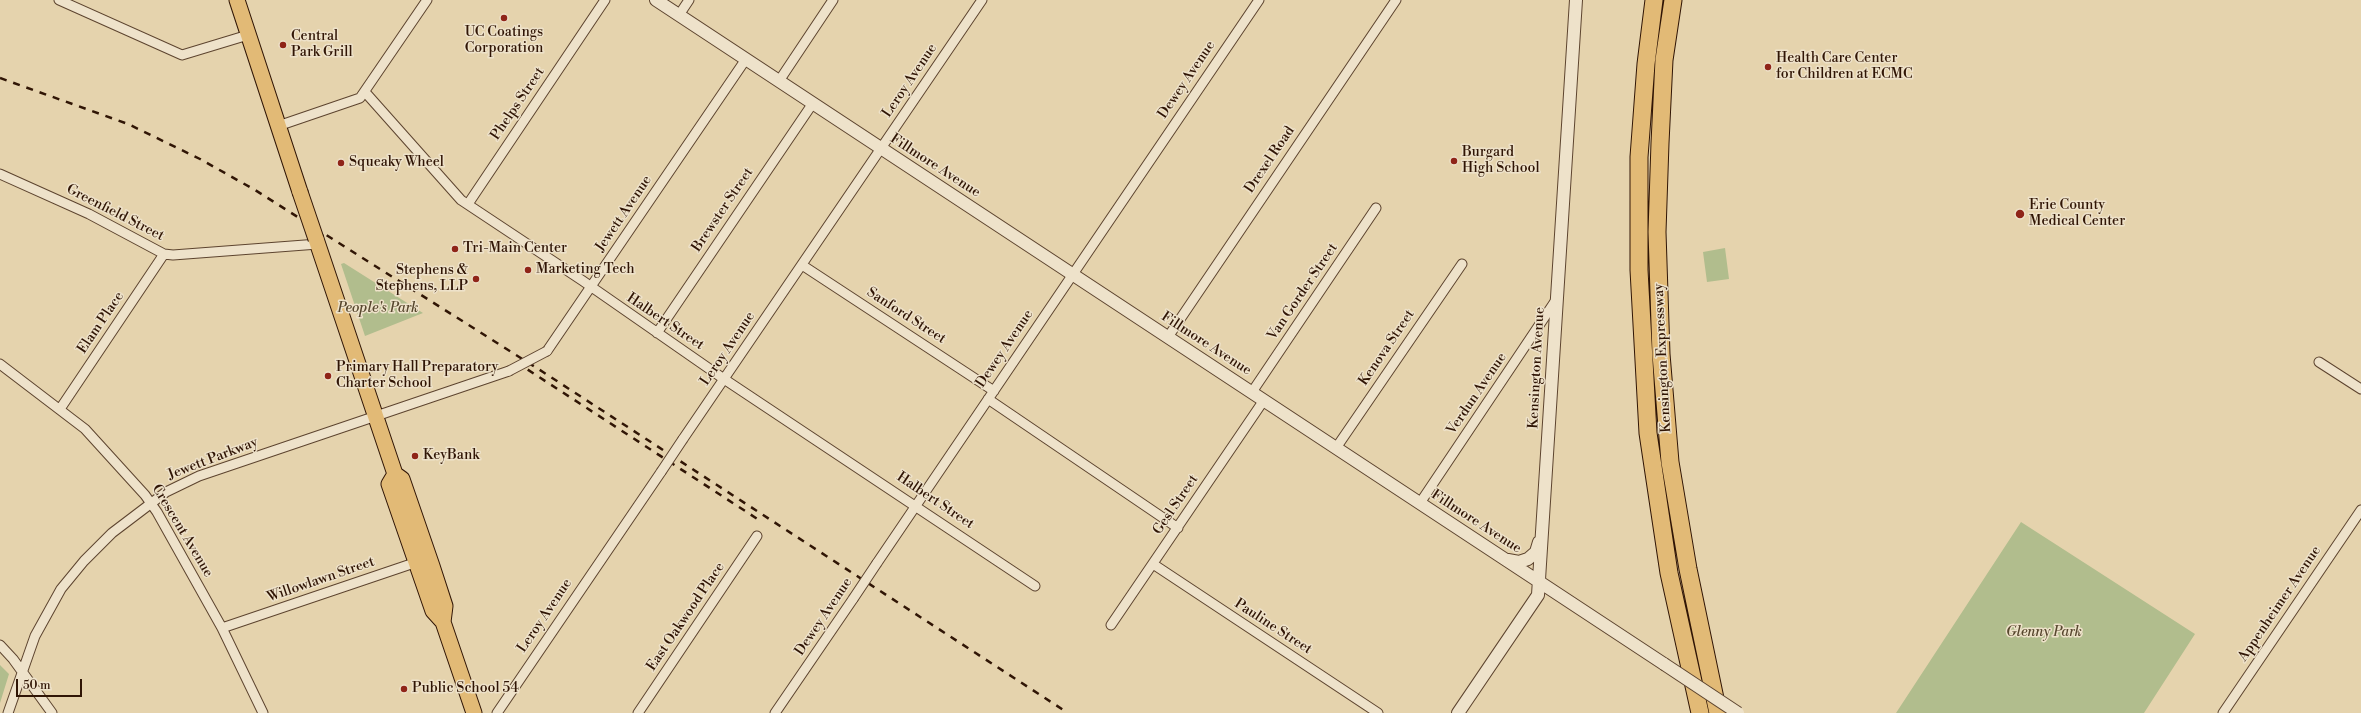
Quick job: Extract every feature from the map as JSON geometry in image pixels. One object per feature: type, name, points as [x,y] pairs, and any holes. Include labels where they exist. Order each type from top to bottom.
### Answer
[{"type":"highway","name":"Kensington Expressway","points":[[1654,0],[1646,64],[1639,157],[1639,270],[1648,433],[1669,573],[1700,713]]},
{"type":"highway","name":"Kensington Expressway","points":[[1673,0],[1664,60],[1660,143],[1657,232],[1661,354],[1670,462],[1688,569],[1718,713]]},
{"type":"main road","points":[[236,0],[395,474],[402,479],[423,560],[445,606],[443,622],[474,713]]},
{"type":"street","points":[[59,0],[182,55],[248,35]]},
{"type":"street","points":[[278,126],[360,98],[427,0]]},
{"type":"street","name":"Phelps Street","points":[[468,204],[605,0]]},
{"type":"street","name":"Fillmore Avenue","points":[[656,0],[1738,713]]},
{"type":"street","points":[[679,15],[689,0]]},
{"type":"street","points":[[779,81],[833,0]]},
{"type":"street","name":"Leroy Avenue","points":[[497,713],[982,0]]},
{"type":"street","name":"Dewey Avenue","points":[[775,713],[1259,0]]},
{"type":"street","name":"Drexel Road","points":[[1168,337],[1396,0]]},
{"type":"street","name":"Kensington Avenue","points":[[1458,713],[1538,595],[1576,0]]},
{"type":"street","name":"Jewett Avenue","points":[[375,416],[509,371],[547,351],[746,59]]},
{"type":"street","name":"Halbert Street","points":[[365,92],[461,200],[591,287],[724,379],[1035,586]]},
{"type":"street","name":"Brewster Street","points":[[657,333],[813,103]]},
{"type":"street","name":"Greenfield Street","points":[[0,174],[49,195],[164,254],[173,255],[317,242]]},
{"type":"street","name":"Van Gorder Street","points":[[1252,392],[1376,208]]},
{"type":"street","name":"Elam Place","points":[[60,409],[164,254]]},
{"type":"street","name":"Kenova Street","points":[[1336,448],[1462,264]]},
{"type":"street","name":"Sanford Street","points":[[802,265],[994,391]]},
{"type":"street","name":"Verdun Avenue","points":[[1420,503],[1556,300]]},
{"type":"street","points":[[2319,362],[2361,389]]},
{"type":"street","name":"Crescent Avenue","points":[[0,364],[60,409],[100,444],[151,503],[222,628],[263,713]]},
{"type":"street","points":[[988,399],[1178,528]]},
{"type":"street","name":"Gesl Street","points":[[1112,625],[1264,400]]},
{"type":"street","name":"Jewett Parkway","points":[[8,713],[22,670],[42,620],[61,589],[84,561],[129,518],[166,492],[199,476],[375,416]]},
{"type":"street","name":"Appenheimer Avenue","points":[[2223,713],[2361,510]]},
{"type":"street","points":[[1507,560],[1519,562],[1528,559],[1536,552],[1542,533]]},
{"type":"street","name":"East Oakwood Place","points":[[638,713],[757,536]]},
{"type":"street","name":"Willowlawn Street","points":[[222,628],[423,560]]},
{"type":"street","name":"Pauline Street","points":[[1153,564],[1378,713]]},
{"type":"street","points":[[0,645],[22,670],[52,713]]},
{"type":"green space","points":[[1725,248],[1729,279],[1707,282],[1703,252]]},
{"type":"green space","name":"People's Park","points":[[344,263],[423,313],[365,336],[341,264]]},
{"type":"green space","name":"Glenny Park","points":[[2021,522],[2195,634],[2144,713],[1896,713]]},
{"type":"green space","points":[[0,665],[9,674],[0,703]]},
{"type":"railway","points":[[0,78],[128,124],[200,159],[255,190],[543,372],[1068,713]]},
{"type":"railway","points":[[516,362],[759,520]]},
{"type":"place","name":"UC Coatings Corporation","points":[[504,18]]},
{"type":"place","name":"Central Park Grill","points":[[283,45]]},
{"type":"place","name":"Health Care Center for Children at ECMC","points":[[1768,67]]},
{"type":"place","name":"Burgard High School","points":[[1454,161]]},
{"type":"place","name":"Squeaky Wheel","points":[[341,163]]},
{"type":"place","name":"Erie County Medical Center","points":[[2020,214]]},
{"type":"place","name":"Tri-Main Center","points":[[455,249]]},
{"type":"place","name":"Marketing Tech","points":[[528,270]]},
{"type":"place","name":"Stephens & Stephens, LLP","points":[[476,279]]},
{"type":"place","name":"Primary Hall Preparatory Charter School","points":[[328,376]]},
{"type":"place","name":"KeyBank","points":[[415,456]]},
{"type":"place","name":"Public School 54","points":[[404,689]]}]
